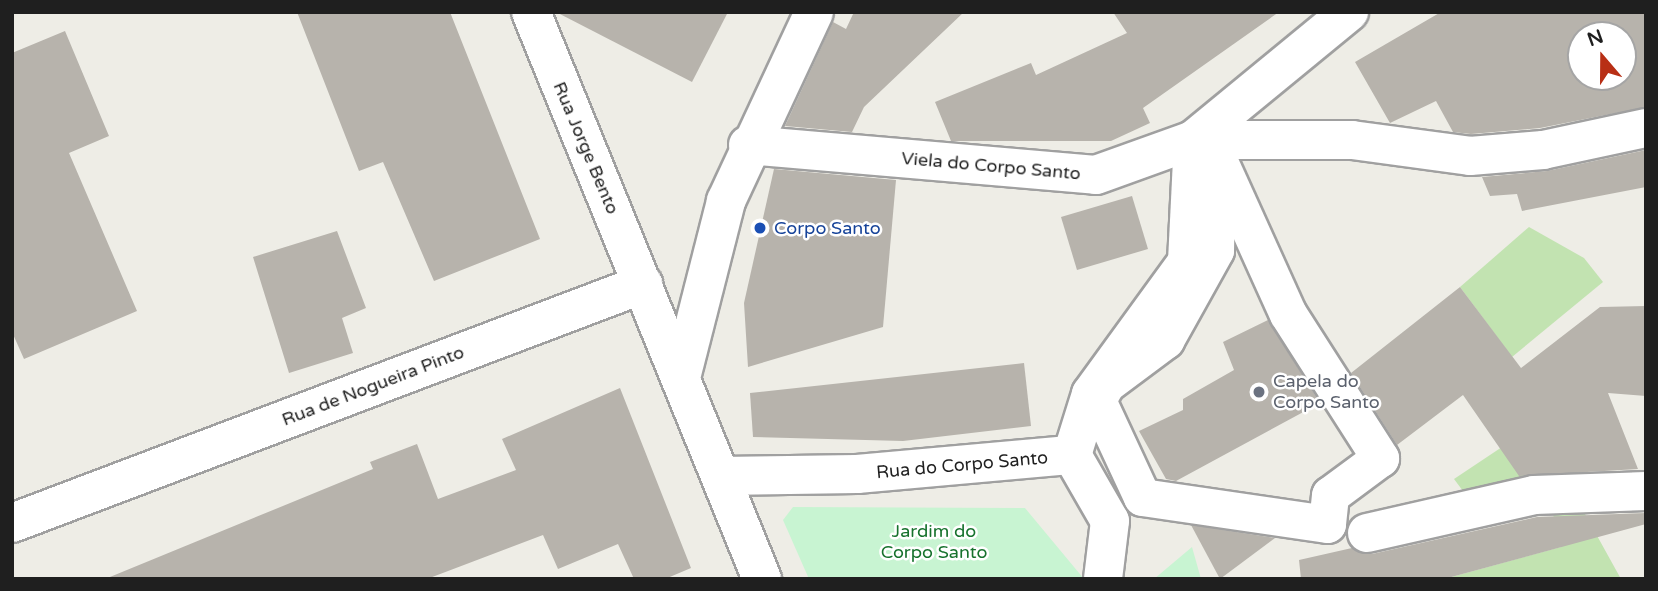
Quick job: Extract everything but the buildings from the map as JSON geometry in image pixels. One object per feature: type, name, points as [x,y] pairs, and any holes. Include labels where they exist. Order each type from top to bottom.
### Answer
[{"type":"street","name":"Rua Jorge Bento","points":[[531,12],[643,284]]},
{"type":"street","points":[[682,374],[726,201],[748,145],[814,12]]},
{"type":"street","points":[[1193,140],[1349,12]]},
{"type":"street","name":"Viela do Corpo Santo","points":[[748,145],[1096,175],[1193,140],[1352,141],[1470,156],[1646,128]]},
{"type":"street","name":"Rua do Corpo Santo","points":[[721,476],[857,474],[1072,455],[1091,394],[1187,262],[1193,140]]},
{"type":"street","points":[[1217,157],[1288,314],[1380,458],[1330,495],[1327,524],[1142,497],[1125,467],[1097,400],[1106,384],[1165,340],[1215,250],[1217,157]]},
{"type":"street","points":[[643,284],[682,374],[762,579]]},
{"type":"street","name":"Rua de Nogueira Pinto","points":[[12,523],[643,284]]},
{"type":"street","points":[[1072,455],[1110,521],[1103,579]]},
{"type":"street","points":[[1367,533],[1534,495],[1646,491]]},
{"type":"green space","points":[[1529,227],[1584,258],[1603,282],[1512,357],[1460,287]]},
{"type":"green space","points":[[1541,421],[1585,485],[1532,480],[1463,491],[1454,479]]},
{"type":"green space","points":[[1551,506],[1585,514],[1621,579],[1444,579],[1561,547]]},
{"type":"green space","name":"Jardim do Corpo Santo","points":[[793,507],[1025,508],[1084,579],[809,579],[783,520]]},
{"type":"green space","points":[[1192,547],[1201,579],[1154,579]]},
{"type":"place","name":"Corpo Santo","points":[[760,228]]},
{"type":"place","name":"Capela do Corpo Santo","points":[[1259,392]]}]
